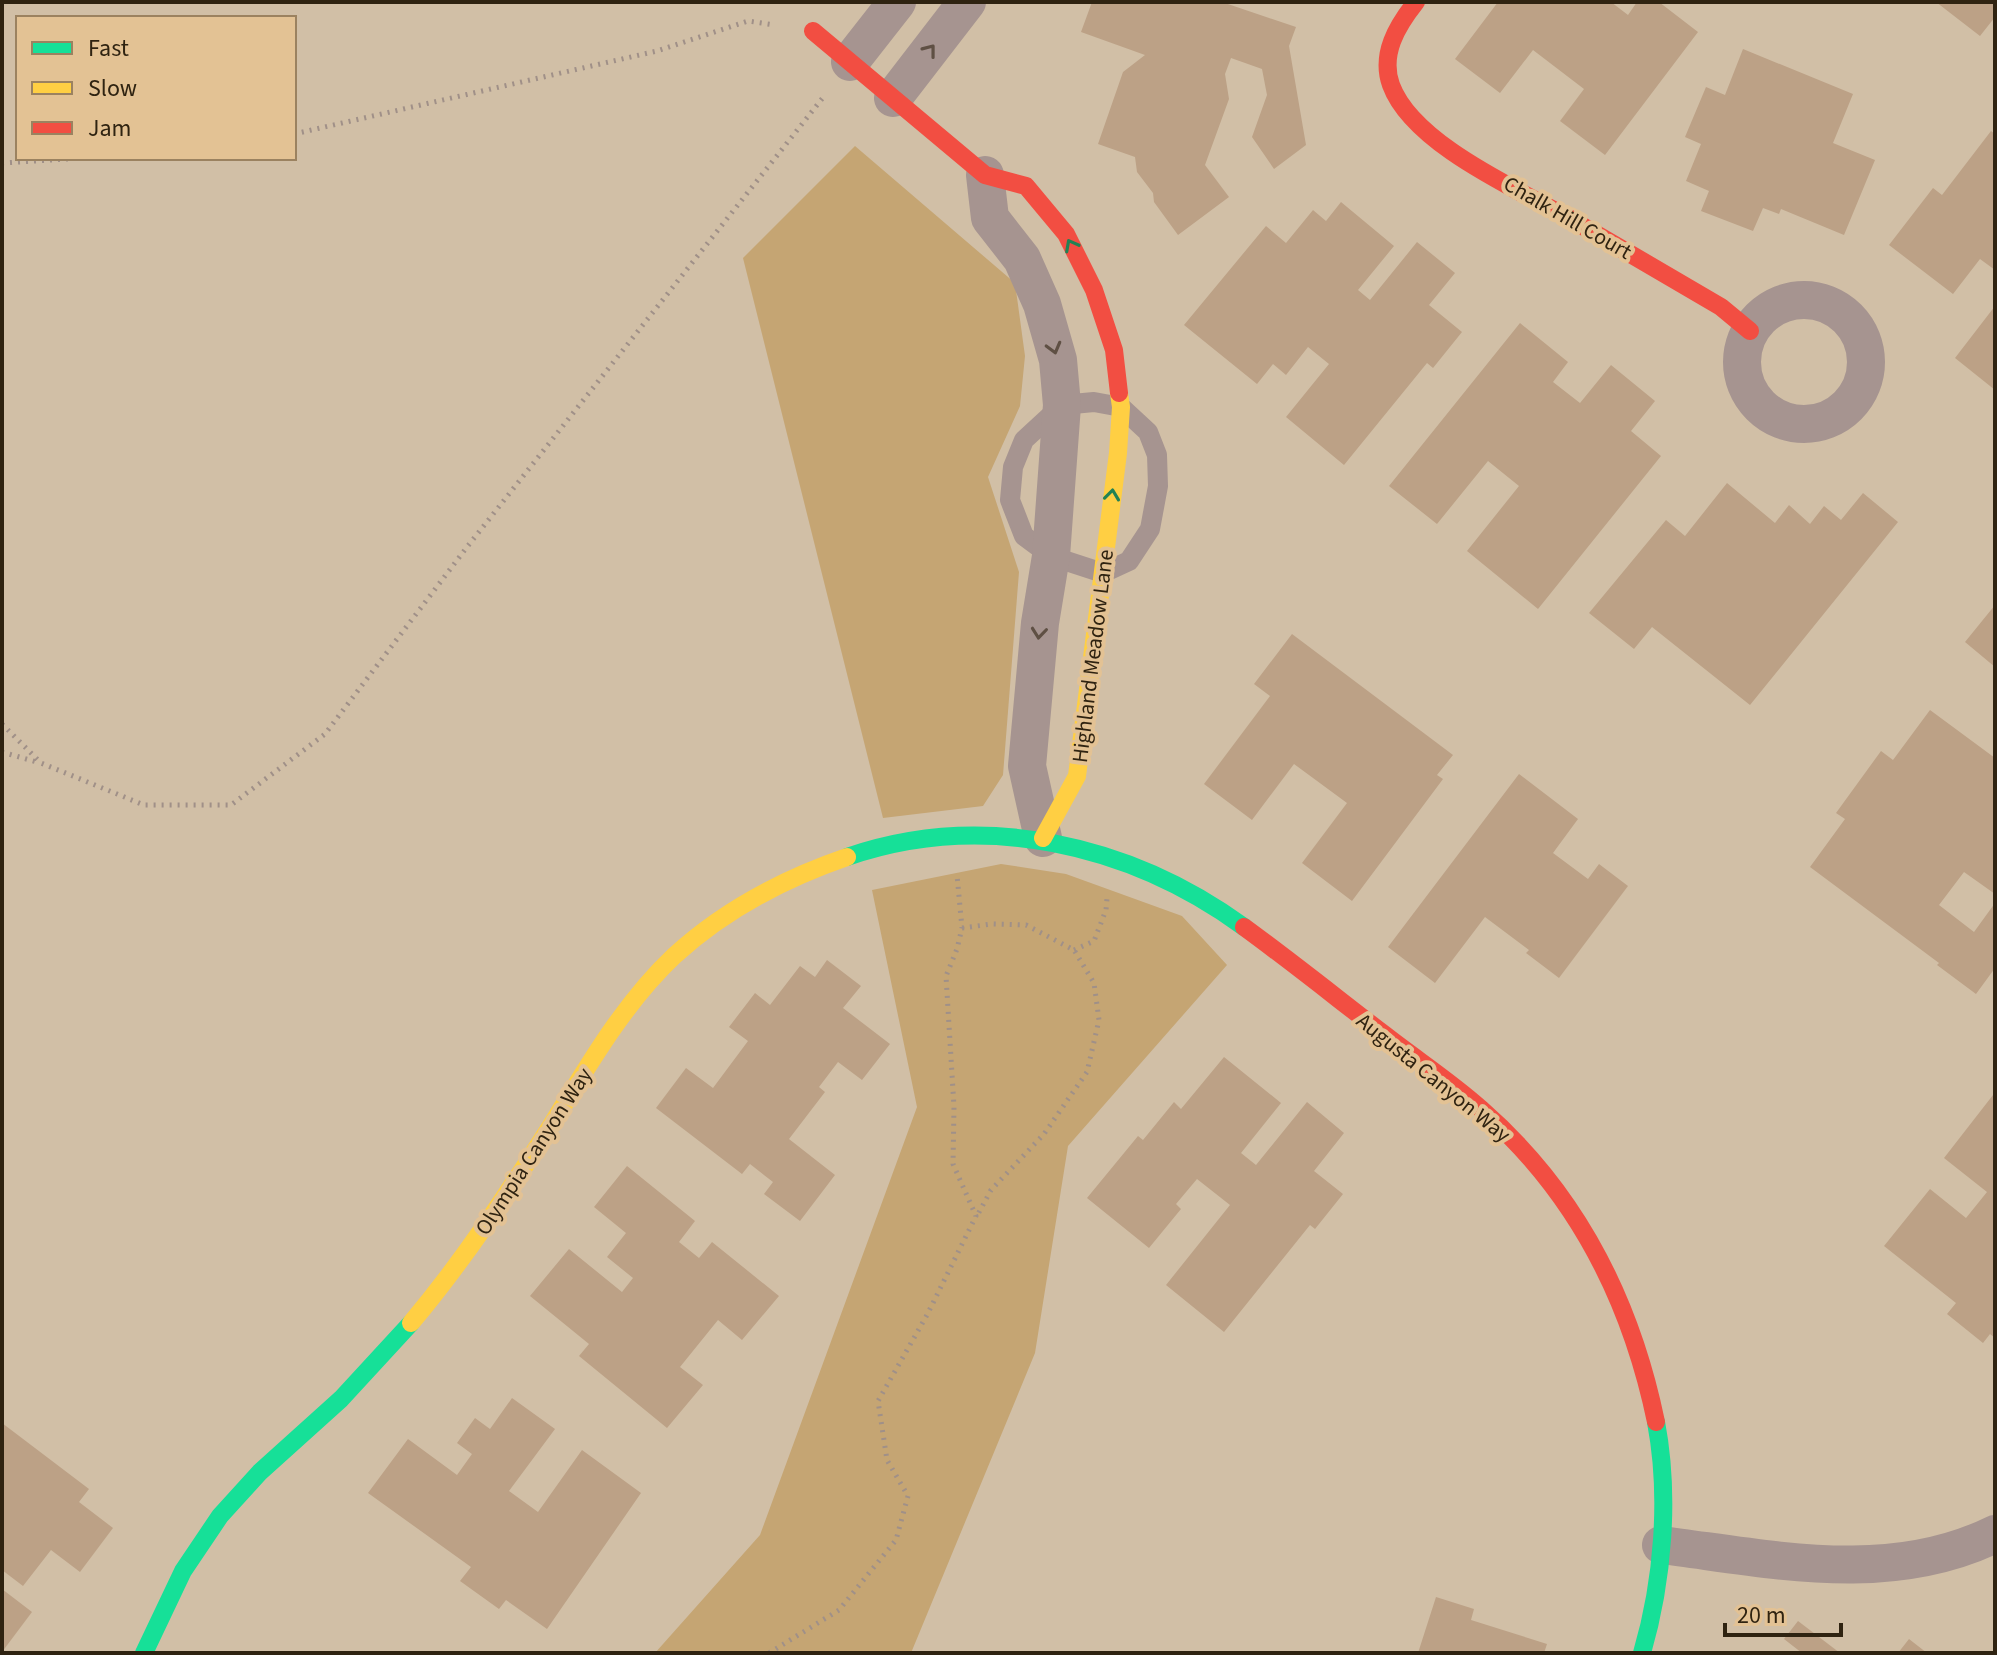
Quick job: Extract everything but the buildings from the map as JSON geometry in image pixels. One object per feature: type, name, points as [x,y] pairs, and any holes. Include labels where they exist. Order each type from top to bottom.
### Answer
[{"type":"street","points":[[850,62],[897,2]]},
{"type":"street","points":[[893,98],[967,2]]},
{"type":"street","name":"Chalk Hill Court","points":[[1416,2],[1397,24],[1388,47],[1395,93],[1417,125],[1721,307],[1750,331]]},
{"type":"street","name":"Highland Meadow Lane","points":[[813,31],[985,175],[1026,186],[1066,234],[1094,290],[1114,350],[1121,407],[1077,776],[1043,838]]},
{"type":"street","points":[[985,175],[990,218],[1022,259],[1042,304],[1058,360],[1062,405],[1051,556],[1040,623],[1027,766],[1043,838]]},
{"type":"street","name":"Olympia Canyon Way","points":[[144,1653],[164,1605],[188,1560],[210,1530],[237,1496],[361,1378],[423,1310],[458,1265],[612,1031],[673,957],[753,896],[883,846],[979,832],[1043,838]]},
{"type":"street","name":"Augusta Canyon Way","points":[[1043,838],[1136,865],[1225,912],[1483,1111],[1555,1187],[1589,1236],[1608,1272],[1643,1357],[1660,1453],[1664,1518],[1653,1608],[1642,1653]]},
{"type":"street","points":[[1661,1545],[1847,1567],[1895,1564],[1942,1554],[1995,1534]]},
{"type":"lane","points":[[1051,556],[1103,573],[1129,561],[1150,529],[1158,486],[1157,455],[1148,432],[1121,407],[1094,402],[1062,405]]},
{"type":"path","points":[[296,134],[657,51],[748,21],[813,31]]},
{"type":"path","points":[[2,752],[41,763],[144,805],[231,805],[325,734],[467,547],[850,62]]},
{"type":"path","points":[[2,163],[51,160]]},
{"type":"path","points":[[2,724],[41,763]]},
{"type":"path","points":[[1074,950],[1094,941],[1106,910],[1111,856]]},
{"type":"path","points":[[957,875],[962,928],[946,976],[954,1107],[953,1164],[976,1216]]},
{"type":"path","points":[[769,1653],[839,1610],[896,1540],[908,1496],[887,1460],[878,1401],[927,1315],[991,1190],[1044,1134],[1087,1072],[1099,1020],[1094,983],[1074,950],[1026,925],[992,924],[962,928]]},
{"type":"shaded area","points":[[855,146],[1015,283],[1025,356],[1020,406],[988,477],[1019,572],[1003,775],[983,806],[883,818],[743,258]]},
{"type":"shaded area","points":[[1001,864],[1066,874],[1182,916],[1227,965],[1068,1146],[1035,1353],[911,1653],[655,1653],[760,1535],[917,1107],[872,890]]},
{"type":"traffic: fast","points":[[847,857],[898,843],[950,836],[1002,837],[1054,843],[1104,856],[1153,874],[1200,898],[1244,927]]},
{"type":"traffic: fast","points":[[144,1653],[183,1571],[220,1516],[260,1472],[341,1399],[411,1323]]},
{"type":"traffic: fast","points":[[1642,1653],[1655,1597],[1662,1538],[1663,1479],[1656,1422]]},
{"type":"traffic: slow","points":[[1043,838],[1077,776],[1118,453],[1119,393]]},
{"type":"traffic: slow","points":[[411,1323],[485,1226],[608,1036],[656,974],[693,939],[734,910],[800,875],[847,857]]},
{"type":"traffic: jam","points":[[1416,2],[1392,41],[1388,74],[1403,107],[1421,127],[1499,181],[1721,307],[1750,331]]},
{"type":"traffic: jam","points":[[813,31],[985,175],[1026,186],[1066,234],[1094,290],[1114,350],[1119,393]]},
{"type":"traffic: jam","points":[[1244,927],[1470,1099],[1515,1141],[1545,1176],[1595,1251],[1615,1292],[1645,1377],[1656,1422]]}]
